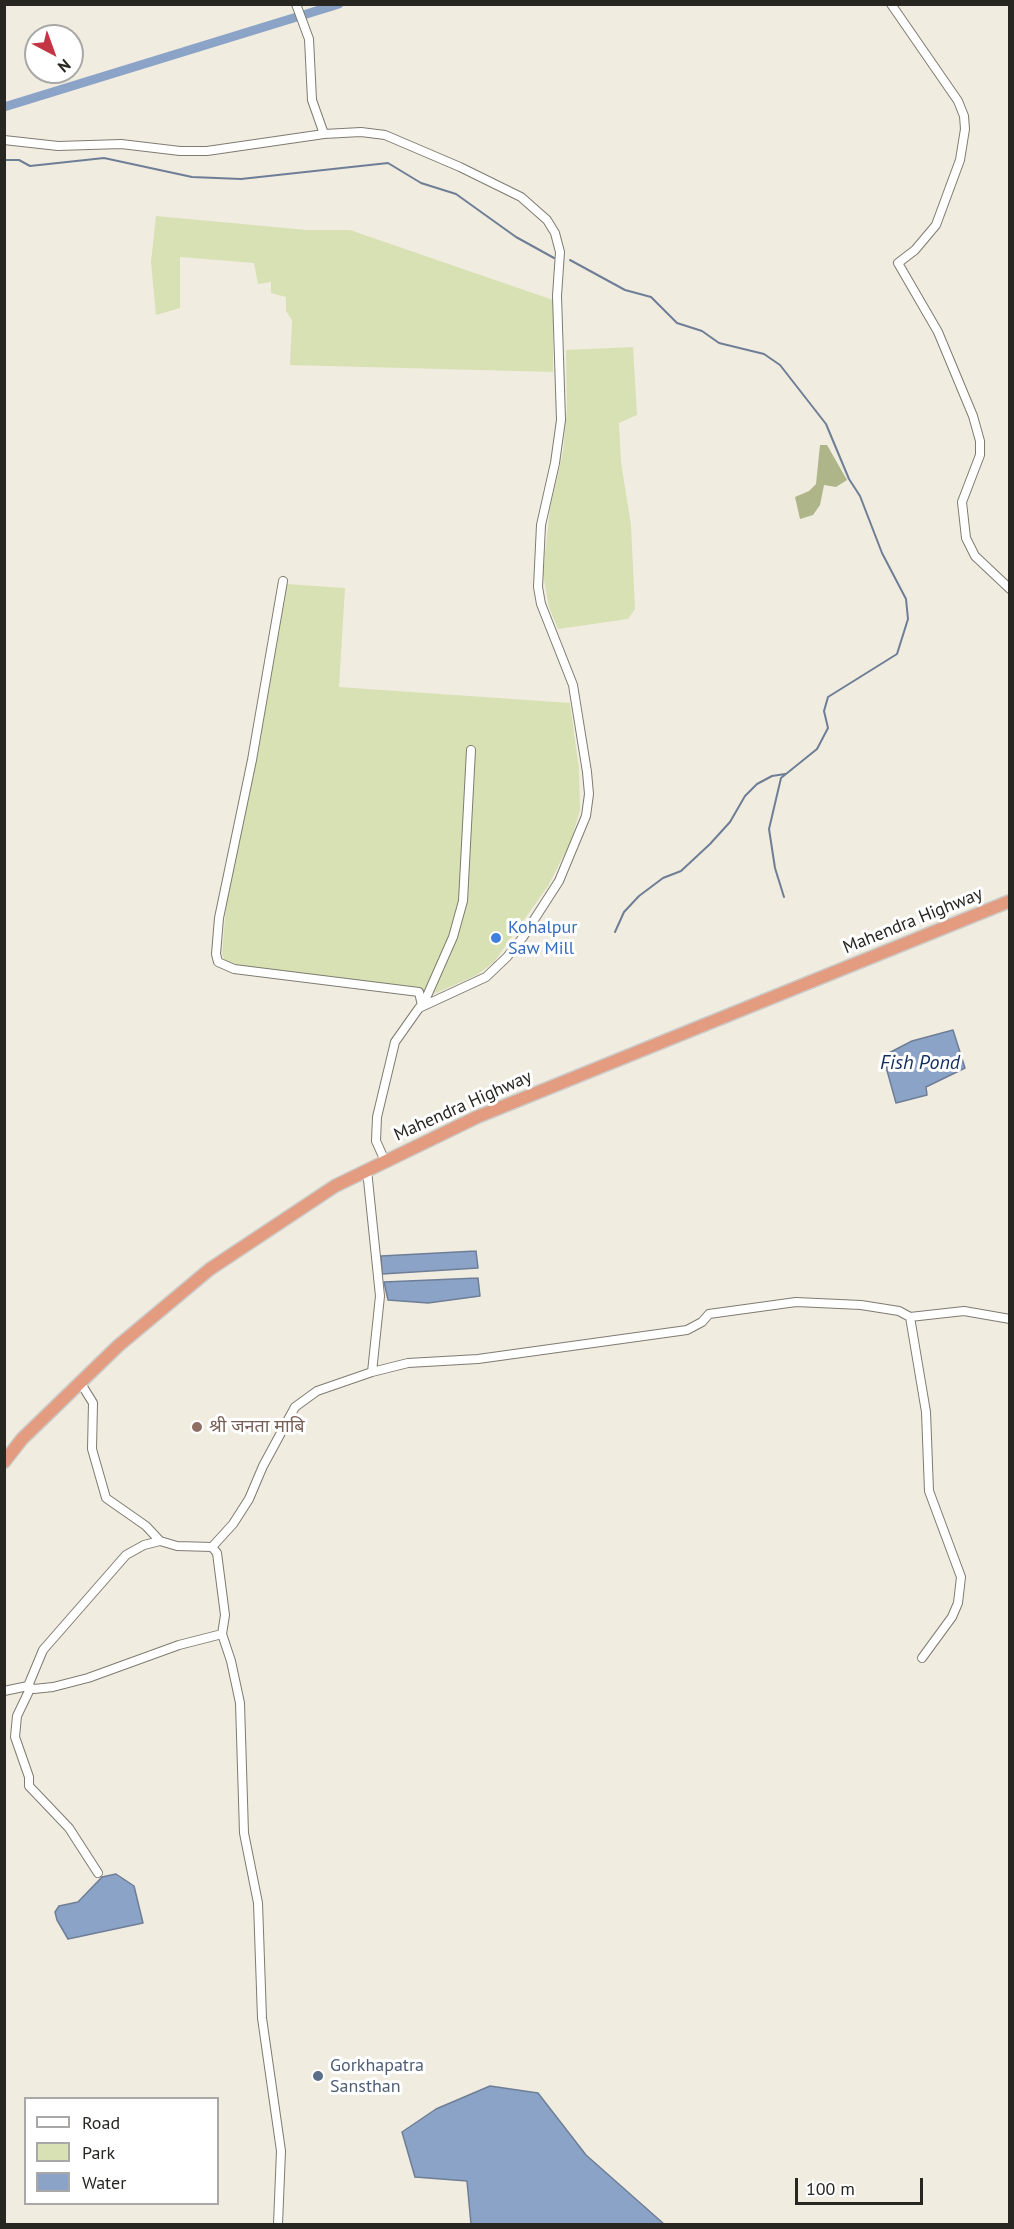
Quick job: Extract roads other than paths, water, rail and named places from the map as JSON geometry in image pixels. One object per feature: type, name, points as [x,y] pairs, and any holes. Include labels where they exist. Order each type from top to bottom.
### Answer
[{"type":"highway","name":"Mahendra Highway","points":[[4,1462],[22,1439],[118,1346],[210,1269],[335,1186],[477,1117],[1010,901]]},
{"type":"street","points":[[296,4],[309,39],[312,100],[324,134]]},
{"type":"street","points":[[891,4],[958,101],[964,116],[965,129],[960,160],[936,225],[915,250],[898,262],[910,288],[938,332],[973,416],[980,441],[980,455],[962,502],[966,538],[975,556],[1010,589]]},
{"type":"street","points":[[4,140],[58,146],[121,144],[180,152],[207,151],[324,134],[361,132],[386,135],[460,166],[521,197],[540,213],[555,233],[560,252],[558,306],[561,420],[555,463],[541,525],[538,587],[541,604],[573,685],[589,794],[586,816],[559,881],[523,937],[507,957],[486,977],[422,1006]]},
{"type":"street","points":[[283,581],[252,760],[219,918],[216,954],[218,962],[234,969],[419,992],[422,1006]]},
{"type":"street","points":[[385,1161],[376,1141],[377,1117],[395,1042],[422,1006],[453,937],[463,901],[471,750]]},
{"type":"street","points":[[366,1170],[380,1296],[372,1372]]},
{"type":"street","points":[[212,1547],[233,1524],[249,1499],[263,1466],[295,1407],[317,1391],[372,1372],[408,1363],[478,1359],[687,1330],[702,1323],[709,1314],[796,1302],[861,1305],[899,1311],[910,1317],[964,1311],[1010,1319]]},
{"type":"street","points":[[910,1317],[926,1412],[929,1491],[961,1577],[958,1603],[952,1617],[922,1658]]},
{"type":"street","points":[[80,1382],[93,1403],[92,1449],[106,1498],[146,1526],[160,1541]]},
{"type":"street","points":[[98,1873],[63,1821],[29,1786],[29,1777],[15,1737],[17,1716],[29,1691],[28,1686],[43,1650],[126,1555],[144,1545],[160,1541],[177,1546],[212,1547],[217,1553],[225,1615],[222,1634],[240,1703],[240,1773],[244,1833],[258,1903],[262,2018],[281,2151],[278,2224]]},
{"type":"street","points":[[4,1691],[28,1686],[34,1689],[53,1687],[88,1678],[179,1645],[222,1634]]},
{"type":"water","name":"Fish Pond","points":[[953,1030],[965,1068],[926,1087],[927,1095],[896,1103],[883,1056],[912,1041]]},
{"type":"water","points":[[476,1251],[478,1268],[382,1274],[381,1256]]},
{"type":"water","points":[[478,1278],[480,1296],[428,1303],[388,1300],[384,1282]]},
{"type":"water","points":[[116,1874],[134,1886],[143,1923],[68,1939],[57,1920],[55,1912],[59,1906],[78,1902],[102,1877]]},
{"type":"water","points":[[490,2086],[538,2093],[586,2155],[664,2224],[471,2224],[467,2181],[415,2177],[402,2132],[436,2109]]},
{"type":"waterway","points":[[4,107],[339,4]]},
{"type":"waterway","points":[[4,160],[19,160],[30,166],[104,158],[192,177],[241,179],[388,163],[421,183],[456,194],[516,237],[554,258]]},
{"type":"waterway","points":[[570,260],[625,290],[651,297],[677,323],[702,331],[719,343],[764,354],[780,365],[826,424],[849,479],[860,496],[882,553],[906,599],[908,619],[897,654],[828,697],[824,711],[828,728],[817,749],[781,778],[769,829],[775,868],[784,897]]},
{"type":"waterway","points":[[615,932],[624,912],[639,896],[663,878],[681,871],[710,844],[730,822],[745,796],[757,784],[772,776],[785,774]]},
{"type":"place","name":"Kohalpur Saw Mill","points":[[496,938]]},
{"type":"place","name":"श्री जनता माबि","points":[[197,1427]]},
{"type":"place","name":"Gorkhapatra Sansthan","points":[[318,2076]]}]
